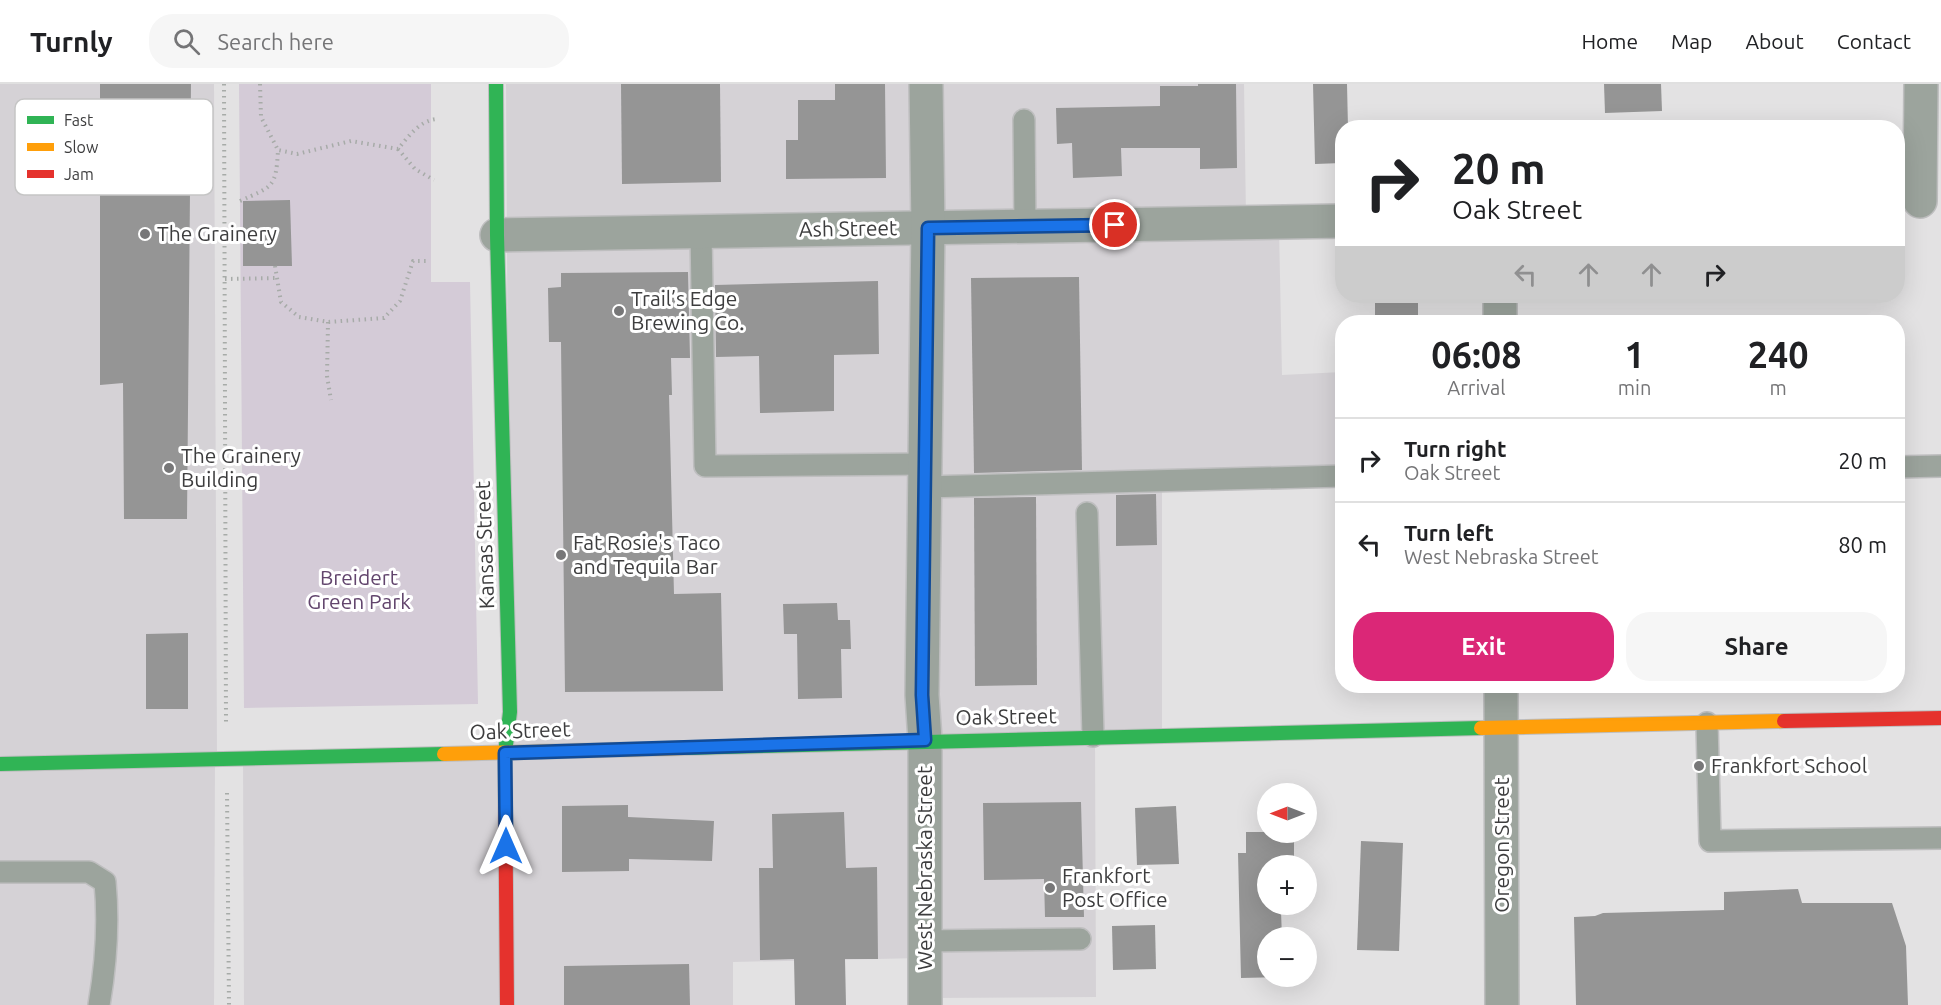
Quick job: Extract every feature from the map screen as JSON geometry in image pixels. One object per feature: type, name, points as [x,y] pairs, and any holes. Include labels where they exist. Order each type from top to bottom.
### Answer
[{"type":"street","name":"Kansas Street","points":[[496,84],[497,235],[510,712],[505,753],[507,1005]]},
{"type":"street","name":"West Nebraska Street","points":[[925,1005],[925,740],[922,695],[928,228],[926,84]]},
{"type":"street","points":[[1920,201],[1921,84]]},
{"type":"street","name":"Ash Street","points":[[497,235],[1335,221]]},
{"type":"street","name":"Oregon Street","points":[[1501,693],[1502,1005]]},
{"type":"street","name":"Oak Street","points":[[0,764],[505,753],[925,740],[1941,718]]},
{"type":"lane","points":[[1024,120],[1024,226]]},
{"type":"lane","points":[[701,232],[705,466],[925,475],[1335,476]]},
{"type":"lane","points":[[1905,467],[1941,466]]},
{"type":"lane","points":[[1087,513],[1094,736]]},
{"type":"lane","points":[[1707,723],[1710,841],[1941,838]]},
{"type":"lane","points":[[0,872],[89,872],[105,882],[107,903],[105,966],[99,1005]]},
{"type":"lane","points":[[925,941],[1080,939]]},
{"type":"path","points":[[224,84],[228,1005]]},
{"type":"path","points":[[240,201],[269,188],[276,174],[278,150],[261,117],[260,84]]},
{"type":"path","points":[[398,149],[427,120],[436,119]]},
{"type":"path","points":[[278,150],[297,154],[351,141],[398,149],[415,169],[434,180]]},
{"type":"path","points":[[275,266],[281,302],[299,317],[328,322],[384,318],[400,301],[413,261],[430,261]]},
{"type":"path","points":[[225,279],[278,278]]},
{"type":"path","points":[[328,322],[327,376],[331,400]]},
{"type":"shaded area","points":[[0,84],[214,84],[217,753],[0,758]]},
{"type":"shaded area","points":[[506,84],[917,84],[918,733],[510,745]]},
{"type":"shaded area","points":[[931,84],[1244,84],[1246,218],[933,223]]},
{"type":"shaded area","points":[[1279,228],[1282,375],[1335,372],[1335,483],[1162,489],[1162,729],[932,735],[934,234]]},
{"type":"shaded area","points":[[1095,744],[1096,997],[931,998],[932,746]]},
{"type":"shaded area","points":[[921,745],[921,958],[733,962],[733,1005],[514,1005],[510,759]]},
{"type":"shaded area","points":[[500,759],[501,1005],[244,1005],[243,762]]},
{"type":"shaded area","points":[[215,763],[214,1005],[0,1005],[0,768]]},
{"type":"green space","name":"Breidert Green Park","points":[[239,84],[431,84],[431,282],[470,282],[478,704],[244,708]]},
{"type":"building","name":"The Grainery","points":[[100,84],[191,84],[191,99],[100,99]]},
{"type":"building","points":[[621,84],[720,84],[721,182],[622,184]]},
{"type":"building","points":[[835,84],[885,84],[886,178],[786,179],[786,140],[798,140],[798,100],[835,100]]},
{"type":"building","points":[[1198,84],[1236,84],[1237,168],[1200,169],[1200,148],[1121,148],[1122,176],[1073,178],[1072,143],[1057,144],[1056,108],[1160,106],[1160,86],[1198,86]]},
{"type":"building","points":[[1313,84],[1347,84],[1348,120],[1335,120],[1335,163],[1315,164]]},
{"type":"building","points":[[1604,84],[1661,84],[1662,111],[1605,113]]},
{"type":"building","name":"The Grainery","points":[[100,195],[190,195],[187,519],[124,519],[123,383],[100,385]]},
{"type":"building","points":[[290,200],[292,266],[243,266],[243,201]]},
{"type":"building","points":[[688,272],[690,358],[671,358],[672,395],[669,395],[674,594],[721,593],[723,691],[565,692],[561,342],[549,342],[548,288],[561,287],[561,273]]},
{"type":"building","points":[[1079,277],[1082,470],[974,473],[971,278]]},
{"type":"building","points":[[878,281],[879,354],[834,355],[834,411],[760,413],[759,356],[716,357],[715,285]]},
{"type":"building","points":[[1375,303],[1418,303],[1418,315],[1375,315]]},
{"type":"building","points":[[1156,494],[1157,545],[1116,546],[1116,495]]},
{"type":"building","points":[[1036,497],[1037,685],[975,686],[974,498]]},
{"type":"building","points":[[837,603],[838,620],[850,620],[851,649],[841,649],[842,698],[798,699],[797,634],[784,634],[783,604]]},
{"type":"building","points":[[188,633],[188,709],[146,709],[146,634]]},
{"type":"building","points":[[1081,802],[1084,917],[1045,917],[1044,879],[984,880],[983,803]]},
{"type":"building","points":[[628,805],[628,817],[714,821],[712,861],[629,859],[629,871],[562,872],[562,806]]},
{"type":"building","points":[[1176,806],[1179,864],[1137,865],[1135,808]]},
{"type":"building","points":[[844,812],[846,868],[877,867],[878,959],[845,959],[846,1005],[795,1005],[794,959],[760,960],[759,868],[773,868],[772,814]]},
{"type":"building","points":[[1246,832],[1257,832],[1257,843],[1294,843],[1294,855],[1257,855],[1257,915],[1281,915],[1282,927],[1257,927],[1257,978],[1241,978],[1238,853],[1246,853]]},
{"type":"building","points":[[1361,841],[1403,843],[1399,951],[1357,950]]},
{"type":"building","points":[[1798,889],[1802,903],[1892,903],[1906,946],[1908,1005],[1576,1005],[1574,917],[1595,916],[1603,913],[1724,910],[1724,892]]},
{"type":"building","points":[[1155,925],[1156,969],[1113,970],[1112,926]]},
{"type":"building","points":[[689,964],[690,1005],[564,1005],[564,966]]},
{"type":"traffic: fast","points":[[496,84],[497,235],[510,712],[505,771]]},
{"type":"traffic: fast","points":[[685,748],[1481,728]]},
{"type":"traffic: fast","points":[[0,764],[444,754]]},
{"type":"traffic: slow","points":[[1481,728],[1784,721]]},
{"type":"traffic: slow","points":[[444,754],[685,748]]},
{"type":"traffic: jam","points":[[1784,721],[1941,718]]},
{"type":"traffic: jam","points":[[505,771],[507,1005]]},
{"type":"place","name":"The Grainery","points":[[145,234]]},
{"type":"place","name":"Trail’s Edge Brewing Co.","points":[[619,311]]},
{"type":"place","name":"The Grainery Building","points":[[169,468]]},
{"type":"place","name":"Fat Rosie's Taco and Tequila Bar","points":[[561,555]]},
{"type":"place","name":"Frankfort School","points":[[1699,766]]},
{"type":"place","name":"Frankfort Post Office","points":[[1050,888]]},
{"type":"route","points":[[506,846],[505,753],[925,740],[922,695],[928,228],[1115,225]]}]
